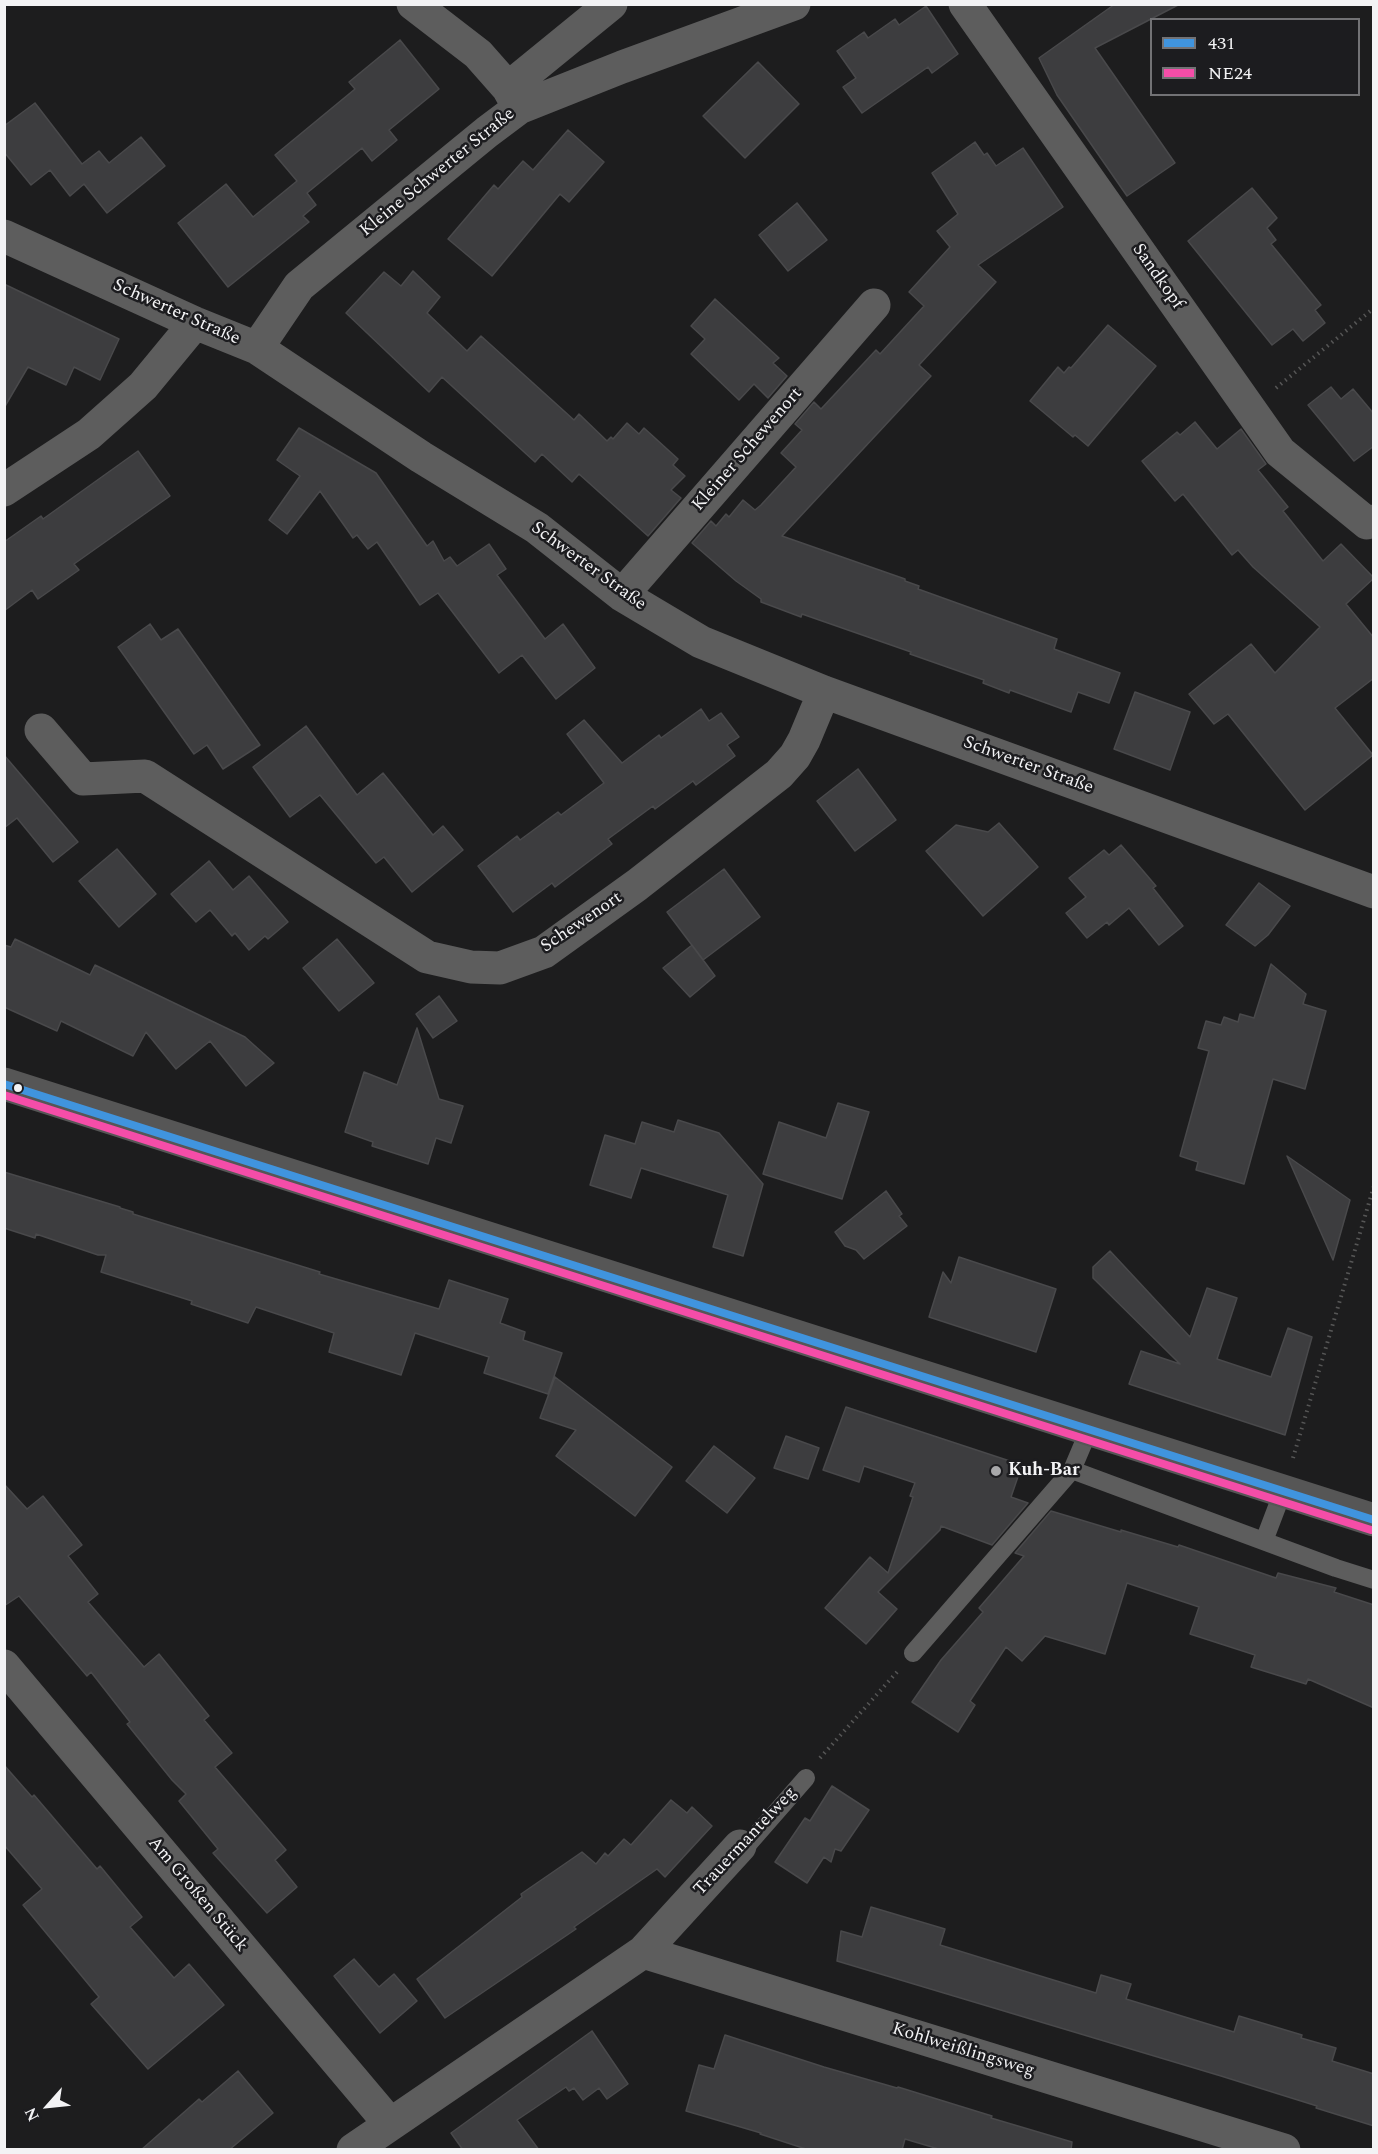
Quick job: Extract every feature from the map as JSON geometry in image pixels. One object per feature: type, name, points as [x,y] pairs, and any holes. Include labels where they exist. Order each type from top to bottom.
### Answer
[{"type":"main road","points":[[4,1084],[1374,1520]]},
{"type":"street","points":[[413,4],[478,54],[513,98],[611,4]]},
{"type":"street","name":"Kleine Schwerter Straße","points":[[257,348],[299,286],[487,132],[513,98],[622,67],[794,4]]},
{"type":"street","name":"Sandkopf","points":[[964,4],[1280,452],[1367,522],[1374,521]]},
{"type":"street","name":"Schwerter Straße","points":[[4,236],[195,323],[257,348],[421,457],[537,528],[622,595],[701,642],[824,692],[1374,892]]},
{"type":"street","name":"Kleiner Schewenort","points":[[622,595],[874,305]]},
{"type":"street","points":[[4,490],[89,434],[143,386],[195,323]]},
{"type":"street","name":"Schewenort","points":[[41,730],[83,779],[145,776],[427,957],[471,967],[500,968],[544,952],[637,885],[779,774],[795,756],[804,740],[824,692]]},
{"type":"street","name":"Am Großen Stück","points":[[4,1666],[390,2124]]},
{"type":"street","name":"Trauermantelweg","points":[[353,2150],[643,1953],[740,1846]]},
{"type":"street","name":"Kohlweißlingsweg","points":[[643,1953],[1284,2150]]},
{"type":"lane","points":[[913,1653],[1072,1470],[1089,1430]]},
{"type":"lane","points":[[1072,1470],[1374,1580]]},
{"type":"lane","points":[[1264,1541],[1283,1491]]},
{"type":"lane","name":"Trauermantelweg","points":[[740,1846],[750,1842],[806,1778]]},
{"type":"path","points":[[1250,409],[1374,308]]},
{"type":"path","points":[[1283,1491],[1374,1186]]},
{"type":"path","name":"Trauermantelweg","points":[[806,1778],[814,1765],[913,1653]]},
{"type":"building","points":[[1115,4],[1180,4],[1095,48],[1175,163],[1127,196],[1057,95],[1039,58]]},
{"type":"building","points":[[926,6],[958,54],[932,73],[928,67],[862,113],[843,87],[856,78],[837,51],[864,32],[868,38],[895,19],[899,25]]},
{"type":"building","points":[[400,40],[439,89],[389,130],[397,140],[372,161],[362,148],[307,193],[316,205],[303,216],[309,222],[228,287],[178,223],[226,184],[253,217],[297,181],[275,155],[355,89],[349,82]]},
{"type":"building","points":[[758,62],[799,104],[745,158],[703,116]]},
{"type":"building","points":[[35,103],[82,164],[99,151],[109,163],[141,137],[165,166],[107,213],[84,184],[70,196],[50,170],[31,185],[4,152],[4,126]]},
{"type":"building","points":[[568,130],[604,162],[569,202],[560,194],[492,276],[448,239],[494,185],[498,189],[523,161],[533,170]]},
{"type":"building","points":[[975,142],[996,166],[1023,148],[1063,207],[978,265],[996,282],[919,365],[931,376],[782,536],[905,579],[919,586],[918,589],[1057,639],[1054,649],[1120,673],[1109,703],[1078,692],[1071,712],[1010,690],[1009,693],[983,683],[984,680],[910,654],[911,652],[761,602],[761,599],[692,543],[711,521],[716,526],[726,514],[729,517],[743,500],[755,510],[761,505],[796,467],[781,453],[802,430],[795,424],[814,402],[821,409],[876,350],[880,354],[924,306],[909,292],[950,247],[937,231],[958,214],[932,173]]},
{"type":"building","points":[[1252,188],[1277,218],[1267,228],[1276,240],[1271,244],[1321,305],[1315,310],[1325,323],[1303,341],[1293,329],[1272,345],[1188,241]]},
{"type":"building","points":[[797,203],[827,240],[788,271],[759,235]]},
{"type":"building","points":[[413,271],[440,297],[427,313],[467,351],[481,336],[574,420],[579,414],[607,441],[611,437],[613,439],[627,423],[639,434],[644,428],[678,459],[673,465],[685,476],[671,490],[681,498],[648,536],[579,474],[572,482],[542,454],[535,462],[442,377],[429,392],[346,313],[384,272],[401,286]]},
{"type":"building","points":[[4,284],[119,339],[100,380],[74,367],[66,385],[28,367],[4,408]]},
{"type":"building","points":[[715,299],[779,358],[773,363],[787,376],[768,398],[754,384],[739,400],[691,354],[705,339],[691,326]]},
{"type":"building","points":[[1108,325],[1156,366],[1088,446],[1075,435],[1073,437],[1030,401],[1058,367],[1064,373],[1069,367],[1071,368]]},
{"type":"building","points":[[1331,387],[1341,399],[1353,389],[1374,414],[1374,446],[1354,461],[1308,405]]},
{"type":"building","points":[[1195,422],[1217,449],[1241,429],[1266,464],[1258,470],[1288,507],[1283,511],[1323,561],[1341,544],[1374,578],[1346,604],[1374,638],[1374,678],[1335,708],[1373,755],[1305,810],[1228,714],[1214,724],[1189,694],[1251,644],[1275,673],[1320,627],[1253,567],[1238,550],[1232,555],[1183,494],[1175,501],[1142,461],[1177,432],[1180,435]]},
{"type":"building","points":[[299,428],[376,473],[427,546],[433,541],[444,561],[450,557],[457,566],[489,544],[506,569],[497,575],[545,639],[563,624],[595,668],[556,699],[522,655],[499,673],[438,593],[420,605],[377,542],[368,549],[357,535],[353,538],[320,491],[287,534],[269,520],[300,476],[277,460]]},
{"type":"building","points":[[138,451],[170,496],[74,564],[79,570],[38,599],[32,590],[4,611],[4,542],[41,516],[43,519]]},
{"type":"building","points":[[150,624],[161,640],[178,629],[260,745],[223,769],[207,745],[194,754],[118,647]]},
{"type":"building","points":[[1135,692],[1190,712],[1170,770],[1114,749]]},
{"type":"building","points":[[701,709],[709,721],[721,713],[739,737],[727,745],[735,756],[696,785],[693,781],[655,809],[653,806],[608,839],[612,844],[555,887],[552,883],[513,912],[478,866],[517,836],[520,840],[558,812],[561,815],[604,783],[567,734],[584,720],[622,763],[659,735],[661,738]]},
{"type":"building","points":[[306,726],[357,795],[383,773],[433,835],[443,826],[463,850],[412,892],[384,857],[376,863],[320,795],[290,817],[253,767]]},
{"type":"building","points":[[4,755],[78,842],[53,862],[17,818],[4,828]]},
{"type":"building","points":[[858,769],[896,820],[855,851],[817,801]]},
{"type":"building","points":[[999,823],[1038,867],[983,916],[926,851],[956,825],[988,832]]},
{"type":"building","points":[[1121,845],[1156,886],[1153,888],[1183,926],[1159,945],[1129,908],[1109,925],[1107,922],[1087,938],[1066,913],[1086,897],[1069,878],[1104,850],[1109,855]]},
{"type":"building","points":[[117,849],[156,894],[119,927],[79,881]]},
{"type":"building","points":[[209,861],[233,890],[249,876],[288,922],[268,939],[265,936],[249,950],[235,933],[232,936],[210,910],[196,922],[171,894]]},
{"type":"building","points":[[724,869],[760,917],[703,960],[667,912]]},
{"type":"building","points":[[1259,883],[1290,906],[1268,935],[1255,946],[1226,925]]},
{"type":"building","points":[[15,939],[90,975],[95,965],[245,1037],[274,1063],[246,1086],[210,1041],[176,1069],[146,1032],[133,1056],[61,1021],[57,1031],[4,1007],[4,945],[11,947]]},
{"type":"building","points":[[337,939],[374,983],[339,1011],[303,968]]},
{"type":"building","points":[[692,945],[715,976],[690,997],[663,968]]},
{"type":"building","points":[[1271,964],[1306,994],[1303,1004],[1326,1011],[1305,1089],[1273,1079],[1244,1184],[1196,1170],[1198,1162],[1180,1156],[1209,1051],[1198,1048],[1206,1021],[1221,1025],[1224,1017],[1238,1022],[1240,1014],[1254,1018]]},
{"type":"building","points":[[439,996],[457,1021],[433,1038],[416,1014]]},
{"type":"building","points":[[417,1028],[439,1099],[463,1106],[451,1143],[436,1138],[428,1164],[372,1146],[373,1142],[345,1132],[364,1072],[397,1085]]},
{"type":"building","points":[[838,1103],[869,1112],[842,1199],[763,1174],[779,1122],[826,1138]]},
{"type":"building","points":[[678,1120],[719,1133],[763,1184],[743,1256],[713,1247],[728,1195],[641,1168],[631,1198],[590,1185],[605,1135],[635,1144],[642,1122],[674,1132]]},
{"type":"building","points":[[1287,1156],[1350,1200],[1333,1260]]},
{"type":"building","points":[[4,1172],[120,1207],[133,1214],[320,1272],[319,1274],[439,1309],[449,1280],[508,1299],[500,1323],[525,1332],[523,1340],[562,1353],[548,1394],[484,1373],[489,1357],[415,1333],[401,1375],[329,1352],[334,1333],[256,1307],[248,1323],[191,1304],[192,1301],[101,1272],[106,1255],[98,1255],[36,1234],[35,1238],[4,1228]]},
{"type":"building","points":[[886,1191],[902,1214],[899,1216],[907,1226],[864,1259],[856,1250],[845,1246],[835,1232]]},
{"type":"building","points":[[1110,1251],[1190,1337],[1207,1288],[1237,1298],[1217,1359],[1271,1377],[1288,1328],[1312,1337],[1285,1435],[1129,1384],[1141,1351],[1180,1364],[1093,1278],[1093,1267]]},
{"type":"building","points":[[959,1257],[1056,1289],[1036,1352],[929,1317],[943,1272],[951,1283]]},
{"type":"building","points":[[555,1377],[672,1467],[635,1516],[556,1456],[576,1430],[540,1418]]},
{"type":"building","points":[[846,1407],[1022,1465],[1011,1497],[1028,1503],[992,1545],[941,1526],[940,1530],[878,1592],[897,1609],[866,1644],[825,1608],[870,1557],[888,1573],[913,1497],[910,1496],[915,1483],[864,1466],[859,1482],[823,1470]]},
{"type":"building","points":[[786,1436],[819,1448],[808,1479],[774,1468]]},
{"type":"building","points":[[714,1446],[755,1478],[727,1513],[686,1481]]},
{"type":"building","points":[[4,1484],[27,1509],[43,1496],[82,1545],[68,1556],[98,1594],[88,1602],[144,1667],[159,1654],[209,1716],[204,1720],[232,1753],[215,1767],[286,1850],[275,1860],[297,1887],[267,1913],[213,1853],[218,1849],[179,1801],[186,1794],[127,1724],[130,1722],[91,1672],[87,1676],[19,1596],[4,1606]]},
{"type":"building","points":[[1051,1511],[1121,1532],[1121,1530],[1178,1547],[1179,1545],[1276,1578],[1278,1573],[1336,1588],[1334,1592],[1374,1605],[1374,1708],[1308,1679],[1306,1684],[1251,1667],[1255,1655],[1190,1634],[1199,1607],[1127,1583],[1105,1654],[1045,1636],[1022,1661],[1006,1647],[970,1701],[975,1705],[958,1732],[912,1702],[941,1660],[983,1612],[979,1608],[1024,1556],[1015,1553]]},
{"type":"building","points":[[4,1765],[32,1797],[34,1795],[97,1869],[100,1866],[142,1917],[130,1927],[174,1978],[189,1964],[224,2005],[148,2069],[91,2004],[99,1997],[23,1905],[42,1889],[4,1845]]},
{"type":"building","points":[[832,1786],[869,1810],[841,1851],[835,1849],[831,1862],[824,1857],[807,1883],[775,1862],[805,1818],[810,1821]]},
{"type":"building","points":[[671,1800],[687,1813],[692,1807],[712,1826],[665,1877],[657,1869],[574,1927],[576,1929],[445,2018],[417,1979],[522,1897],[521,1894],[582,1852],[596,1864],[605,1853],[608,1856],[624,1839],[631,1845]]},
{"type":"building","points":[[871,1907],[945,1929],[940,1945],[1096,1993],[1101,1975],[1131,1984],[1126,1999],[1234,2032],[1239,2016],[1336,2048],[1332,2061],[1374,2074],[1374,2126],[1221,2076],[837,1961],[841,1931],[862,1937]]},
{"type":"building","points":[[354,1959],[379,1987],[394,1974],[417,2001],[380,2033],[334,1976]]},
{"type":"building","points":[[592,2031],[628,2084],[607,2099],[599,2088],[583,2100],[574,2088],[569,2091],[566,2087],[517,2120],[539,2150],[463,2150],[451,2133]]},
{"type":"building","points":[[725,2035],[1072,2142],[1071,2150],[942,2150],[905,2139],[902,2150],[809,2150],[686,2111],[699,2065],[714,2069]]},
{"type":"building","points":[[238,2071],[273,2113],[229,2150],[141,2150],[199,2099],[202,2102]]},
{"type":"transit line","name":"431","points":[[4,1084],[1374,1520]]},
{"type":"transit line","name":"NE24","points":[[4,1095],[1371,1530]]},
{"type":"place","name":"Kuh-Bar","points":[[996,1471]]}]
